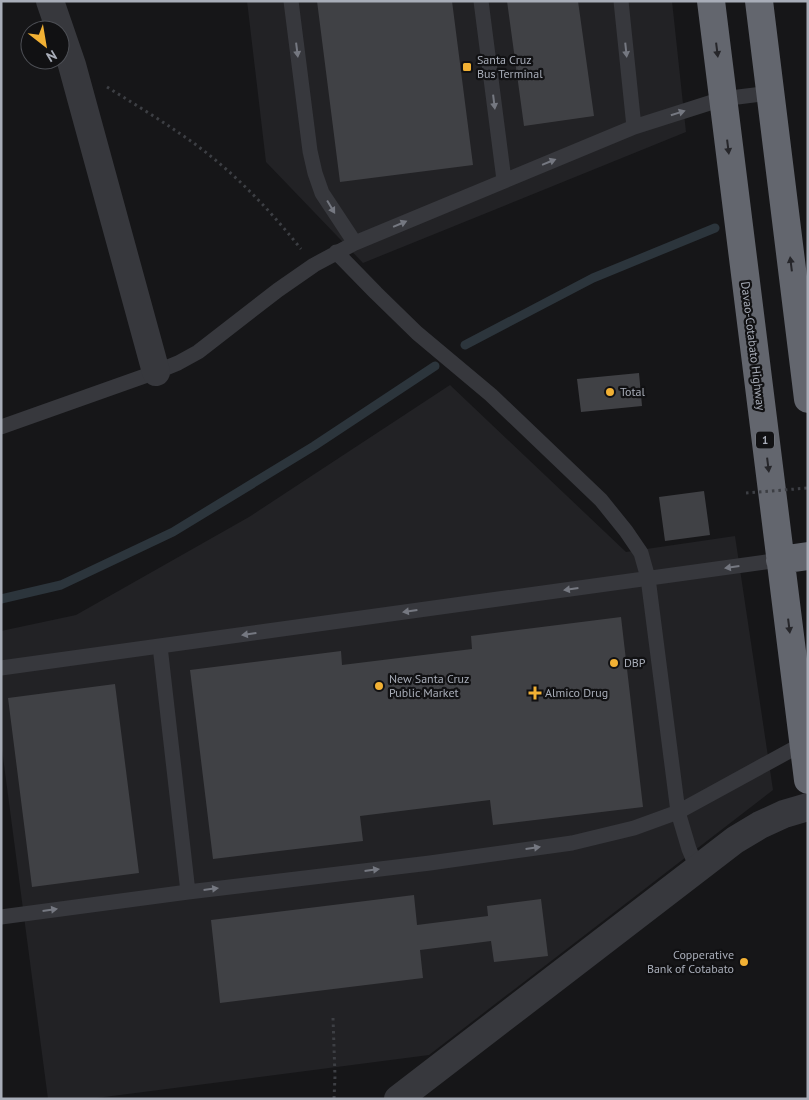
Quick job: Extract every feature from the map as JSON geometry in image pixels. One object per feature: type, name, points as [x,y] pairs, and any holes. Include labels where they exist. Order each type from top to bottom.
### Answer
[{"type":"highway","name":"Davao-Cotabato Highway","points":[[711,1],[780,560],[806,742],[808,780]]},
{"type":"highway","points":[[759,1],[770,93],[801,299],[808,399]]},
{"type":"highway","points":[[780,560],[808,556]]},
{"type":"street","points":[[50,1],[72,65],[156,372]]},
{"type":"street","points":[[398,1099],[735,840],[760,825],[784,814],[808,807]]},
{"type":"lane","points":[[291,1],[310,151],[315,173],[322,192],[355,242]]},
{"type":"lane","points":[[481,1],[504,180]]},
{"type":"lane","points":[[620,1],[634,127]]},
{"type":"lane","points":[[1,427],[178,363],[198,352],[270,296],[314,265],[355,242],[634,127],[722,99],[770,93]]},
{"type":"lane","points":[[336,252],[418,333],[491,395],[601,500],[641,552],[648,578],[678,812],[697,868]]},
{"type":"lane","points":[[1,668],[780,560]]},
{"type":"lane","points":[[160,646],[188,892]]},
{"type":"lane","points":[[1,916],[430,863],[572,843],[634,828],[678,812],[806,742]]},
{"type":"path","points":[[72,65],[180,133],[217,162],[252,193],[282,225],[314,265]]},
{"type":"path","points":[[746,493],[808,488]]},
{"type":"path","points":[[333,1018],[334,1099]]},
{"type":"shaded area","name":"Santa Cruz Bus Terminal","points":[[247,1],[672,1],[686,132],[363,263],[266,162]]},
{"type":"shaded area","name":"New Santa Cruz Public Market","points":[[450,385],[626,552],[735,536],[773,790],[429,1055],[89,1099],[48,1099],[1,742],[1,631],[76,615],[249,517]]},
{"type":"building","points":[[317,1],[452,1],[473,165],[340,182]]},
{"type":"building","points":[[507,1],[578,1],[594,116],[524,126]]},
{"type":"building","name":"Total","points":[[639,373],[642,406],[581,412],[577,379]]},
{"type":"building","points":[[704,491],[710,535],[665,541],[659,497]]},
{"type":"building","points":[[621,617],[643,807],[493,825],[490,800],[360,816],[363,841],[213,859],[190,670],[341,651],[342,665],[472,649],[471,636]]},
{"type":"building","points":[[115,684],[139,873],[32,887],[8,698]]},
{"type":"building","points":[[414,895],[417,925],[488,916],[487,906],[541,899],[548,956],[494,962],[491,941],[420,950],[423,978],[220,1003],[211,920]]},
{"type":"waterway","points":[[465,345],[593,278],[715,228]]},
{"type":"waterway","points":[[1,599],[61,585],[173,532],[314,446],[435,366]]},
{"type":"place","name":"Santa Cruz Bus Terminal","points":[[467,67]]},
{"type":"place","name":"Total","points":[[610,392]]},
{"type":"place","name":"DBP","points":[[614,663]]},
{"type":"place","name":"New Santa Cruz Public Market","points":[[379,686]]},
{"type":"place","name":"Almico Drug","points":[[535,693]]},
{"type":"place","name":"Copperative Bank of Cotabato","points":[[744,962]]}]
